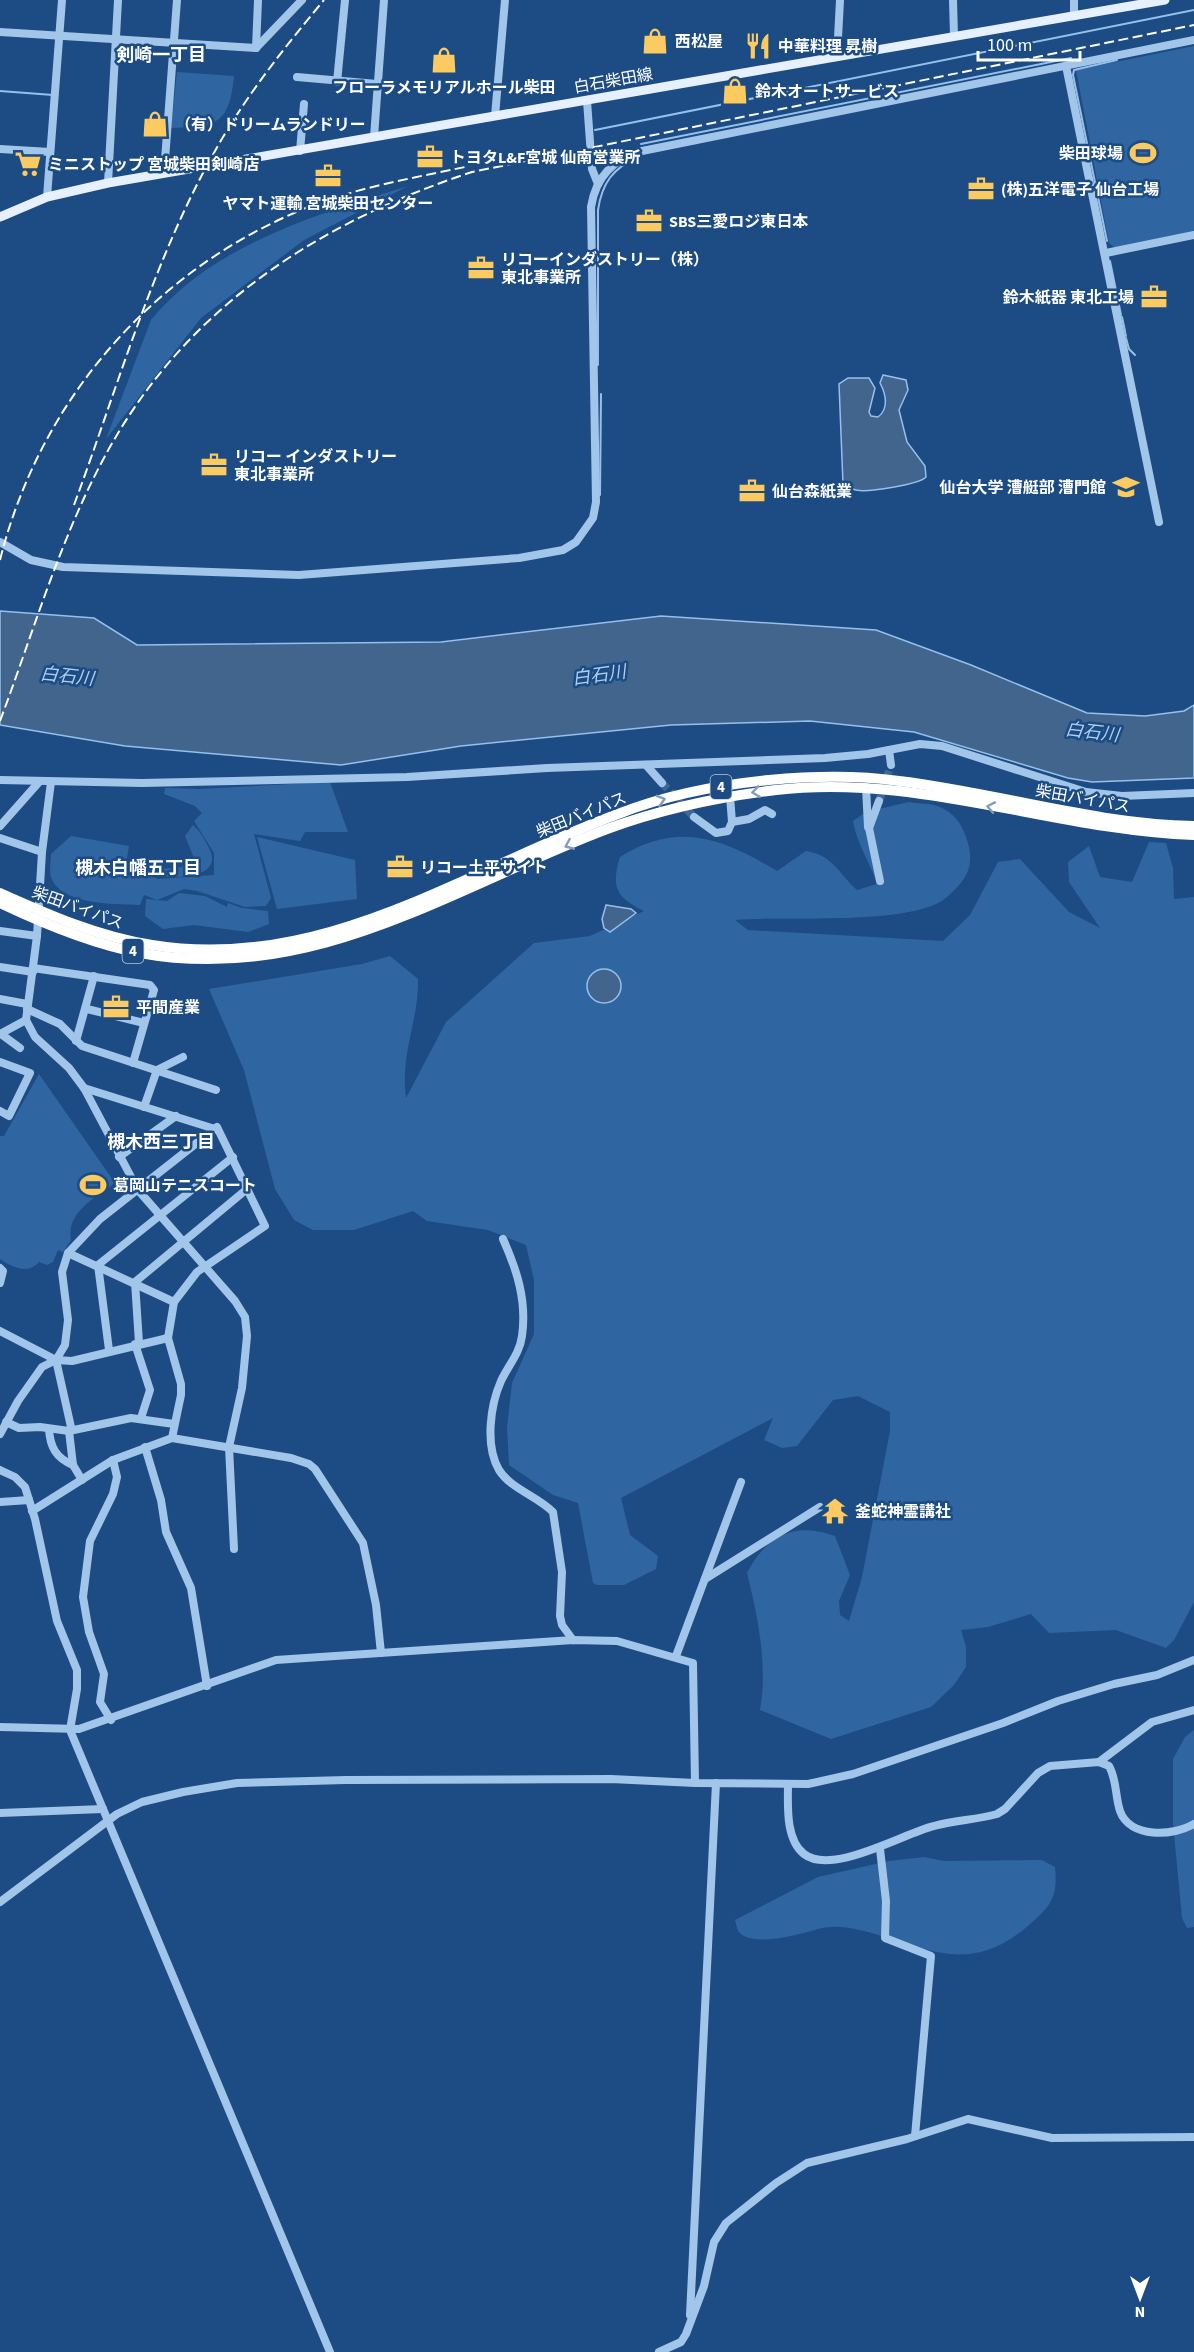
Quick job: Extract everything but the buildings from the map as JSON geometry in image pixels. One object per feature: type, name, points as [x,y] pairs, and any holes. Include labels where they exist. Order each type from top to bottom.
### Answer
[{"type":"highway","name":"柴田バイパス","points":[[0,893],[81,927],[152,945],[208,950],[274,950],[383,916],[585,826],[643,805],[696,791],[767,780],[844,777],[895,780],[1107,819],[1194,826]]},
{"type":"highway","name":"柴田バイパス","points":[[0,903],[63,930],[142,953],[199,959],[274,950],[338,940],[393,922],[608,829],[686,804],[814,786],[866,787],[931,795],[1119,830],[1194,835]]},
{"type":"main road","name":"白石柴田線","points":[[0,217],[47,197],[108,183],[1165,0]]},
{"type":"street","points":[[47,197],[62,0]]},
{"type":"street","points":[[108,183],[118,0]]},
{"type":"street","points":[[164,173],[177,0]]},
{"type":"street","points":[[256,48],[258,0]]},
{"type":"street","points":[[0,32],[256,48],[302,0]]},
{"type":"street","points":[[337,82],[345,0]]},
{"type":"street","points":[[374,137],[384,0]]},
{"type":"street","points":[[495,116],[505,0]]},
{"type":"street","points":[[837,57],[840,0]]},
{"type":"street","points":[[953,0],[954,36]]},
{"type":"street","points":[[1074,0],[1074,16]]},
{"type":"street","points":[[0,542],[31,560],[63,567],[300,575],[519,558],[563,550],[585,531],[592,518],[596,502],[591,228],[593,196],[598,184],[612,165],[624,157],[642,151],[1194,40]]},
{"type":"street","points":[[1066,66],[1159,522]]},
{"type":"street","points":[[297,77],[377,84]]},
{"type":"street","points":[[587,101],[592,169],[598,184]]},
{"type":"street","points":[[300,151],[304,104]]},
{"type":"street","points":[[0,149],[50,152]]},
{"type":"street","points":[[1106,254],[1194,236]]},
{"type":"street","points":[[0,780],[142,783],[407,777],[825,758],[920,744],[942,746],[1062,786],[1106,795],[1194,794]]},
{"type":"street","points":[[890,750],[891,765]]},
{"type":"street","points":[[646,765],[662,783]]},
{"type":"street","points":[[0,826],[39,782]]},
{"type":"street","points":[[51,782],[42,852],[37,936],[26,1020],[35,1037],[69,1068],[84,1088],[138,1190],[182,1244],[235,1301],[245,1317],[247,1336],[242,1388],[229,1448],[234,1549]]},
{"type":"street","points":[[866,787],[866,812],[880,881]]},
{"type":"street","points":[[694,817],[716,833],[728,831],[732,822],[730,796]]},
{"type":"street","points":[[869,828],[879,801]]},
{"type":"street","points":[[732,822],[749,819],[765,810],[772,814]]},
{"type":"street","points":[[0,838],[42,852]]},
{"type":"street","points":[[0,931],[37,936]]},
{"type":"street","points":[[0,967],[94,976],[150,985],[154,990],[133,1063]]},
{"type":"street","points":[[76,1041],[87,1009],[94,976]]},
{"type":"street","points":[[0,999],[27,1006],[60,1024],[82,1046],[216,1089]]},
{"type":"street","points":[[87,1009],[144,1023]]},
{"type":"street","points":[[20,1048],[0,1034],[26,1020]]},
{"type":"street","points":[[144,1107],[157,1070],[183,1057]]},
{"type":"street","points":[[0,1062],[30,1073],[9,1116],[0,1111]]},
{"type":"street","points":[[84,1088],[217,1127],[265,1226],[204,1267],[174,1302],[168,1338],[182,1384],[180,1405],[172,1438]]},
{"type":"street","points":[[119,1157],[176,1116]]},
{"type":"street","points":[[82,1480],[73,1465],[69,1431],[71,1427],[56,1360],[67,1333],[63,1272],[68,1253],[100,1219],[215,1128]]},
{"type":"street","points":[[98,1265],[233,1157]]},
{"type":"street","points":[[135,1282],[247,1189]]},
{"type":"street","points":[[503,1239],[519,1280],[523,1305],[522,1337],[495,1398],[492,1448],[499,1470],[508,1480],[553,1512],[562,1572],[560,1616],[562,1625],[573,1640]]},
{"type":"street","points":[[68,1253],[174,1302]]},
{"type":"street","points":[[98,1265],[109,1350]]},
{"type":"street","points":[[0,1268],[3,1271],[0,1283]]},
{"type":"street","points":[[135,1282],[137,1344],[150,1390],[141,1418]]},
{"type":"street","points":[[0,1331],[56,1360]]},
{"type":"street","points":[[0,1434],[42,1367],[56,1360],[72,1360],[168,1338]]},
{"type":"street","points":[[6,1422],[19,1428],[69,1431],[141,1418],[174,1424]]},
{"type":"street","points":[[49,1429],[55,1453],[61,1461],[73,1465]]},
{"type":"street","points":[[32,1511],[113,1460],[172,1438],[291,1458],[309,1464],[315,1469],[363,1543],[376,1605],[381,1653]]},
{"type":"street","points":[[145,1448],[161,1500],[166,1532],[191,1588],[207,1686]]},
{"type":"street","points":[[111,1720],[100,1702],[104,1674],[89,1632],[83,1597],[90,1541],[113,1494],[117,1477],[113,1460]]},
{"type":"street","points":[[0,1470],[15,1477],[25,1487],[57,1622],[77,1670],[77,1689],[70,1730],[330,2352]]},
{"type":"street","points":[[676,1656],[741,1482]]},
{"type":"street","points":[[0,1502],[29,1500]]},
{"type":"street","points":[[705,1579],[820,1507]]},
{"type":"street","points":[[0,1727],[70,1730],[111,1720],[273,1661],[573,1640],[617,1641],[676,1656],[693,1663],[694,1783]]},
{"type":"street","points":[[0,1902],[108,1820],[156,1797],[237,1783],[611,1779],[788,1784],[826,1781],[1003,1723],[1058,1701],[1157,1675],[1194,1660]]},
{"type":"street","points":[[1099,1762],[1152,1722],[1194,1710]]},
{"type":"street","points":[[788,1784],[792,1832],[798,1846],[805,1855],[831,1859],[880,1849],[933,1826],[997,1814],[1038,1773],[1050,1766],[1106,1763],[1112,1771],[1121,1812],[1128,1822],[1156,1833],[1176,1833],[1194,1824]]},
{"type":"street","points":[[686,2334],[693,2290],[716,1783]]},
{"type":"street","points":[[0,1813],[103,1809]]},
{"type":"street","points":[[880,1849],[886,1901],[885,1938],[931,1956],[915,2136]]},
{"type":"street","points":[[659,2352],[681,2342],[686,2334],[704,2286],[714,2242],[726,2223],[807,2163],[915,2136],[968,2119],[1052,2138],[1194,2136]]},
{"type":"shaded area","name":"柴田球場","points":[[1194,46],[1194,232],[1115,248],[1109,243],[1076,70]]},
{"type":"shaded area","points":[[177,72],[234,76],[228,105],[218,120],[199,126],[171,128]]},
{"type":"shaded area","points":[[408,186],[304,240],[201,318],[106,439],[151,320],[176,294],[205,271],[269,235],[339,208]]},
{"type":"shaded area","points":[[330,782],[348,832],[305,832],[300,841],[254,834],[271,898],[266,906],[245,907],[184,889],[157,900],[144,895],[140,905],[103,903],[65,893],[56,886],[51,877],[51,854],[71,836],[129,846],[124,875],[136,876],[128,874],[127,871],[176,868],[192,864],[194,858],[185,836],[193,825],[209,848],[212,859],[210,867],[203,872],[181,877],[151,876],[158,879],[214,875],[214,853],[194,821],[202,813],[195,806],[164,794],[165,788],[200,789]]},
{"type":"shaded area","points":[[909,802],[940,807],[957,819],[964,832],[969,847],[970,863],[965,877],[947,897],[930,906],[906,913],[846,918],[735,920],[748,930],[943,941],[970,915],[998,862],[1020,859],[1069,912],[1100,928],[1069,882],[1068,862],[1089,846],[1100,877],[1132,882],[1149,842],[1166,843],[1173,868],[1174,899],[1194,897],[1194,1602],[1174,1640],[1166,1648],[1116,1630],[1049,1633],[1031,1614],[988,1627],[961,1630],[966,1647],[966,1667],[954,1685],[931,1707],[831,1739],[760,1710],[762,1659],[758,1624],[747,1573],[763,1550],[783,1535],[807,1530],[835,1536],[850,1575],[839,1601],[840,1615],[849,1621],[862,1577],[890,1431],[890,1412],[858,1396],[833,1400],[797,1446],[782,1448],[764,1440],[773,1418],[621,1498],[630,1535],[658,1556],[656,1569],[624,1585],[593,1583],[578,1503],[553,1495],[509,1465],[507,1427],[512,1383],[534,1334],[534,1280],[526,1245],[488,1230],[427,1221],[413,1211],[354,1230],[313,1230],[294,1220],[275,1189],[244,1070],[209,989],[362,964],[390,956],[418,979],[416,1009],[405,1066],[406,1098],[446,1022],[534,943],[590,936],[644,911],[628,902],[618,891],[616,877],[620,857],[661,839],[700,838],[737,850],[777,871],[806,851],[829,861],[857,890],[877,884],[857,837],[853,821],[866,812]]},
{"type":"shaded area","points":[[257,837],[355,860],[357,899],[277,909]]},
{"type":"shaded area","points":[[179,893],[205,896],[227,907],[228,903],[242,908],[268,911],[269,924],[248,932],[194,925],[163,929],[145,916],[146,899],[167,901]]},
{"type":"shaded area","points":[[39,1074],[115,1183],[91,1200],[77,1214],[73,1221],[71,1240],[63,1252],[58,1250],[53,1262],[47,1265],[39,1262],[25,1269],[10,1265],[0,1259],[0,1136],[4,1136]]},
{"type":"shaded area","points":[[1194,1730],[1194,1927],[1187,1928],[1182,1918],[1173,1823],[1173,1759],[1185,1737]]},
{"type":"shaded area","points":[[924,1857],[944,1861],[1042,1860],[1055,1867],[1054,1894],[1048,1906],[1029,1925],[1008,1940],[971,1954],[934,1951],[845,1927],[825,1928],[765,1939],[745,1937],[738,1930],[735,1920],[818,1877],[889,1861]]},
{"type":"water","points":[[883,375],[906,380],[908,390],[899,410],[907,442],[925,466],[926,477],[893,487],[856,490],[843,484],[839,384],[848,378],[869,378],[875,388],[869,412],[871,416],[878,417],[885,406],[885,396],[880,383]]},
{"type":"water","name":"白石川","points":[[0,611],[94,618],[137,645],[441,642],[661,616],[876,630],[971,665],[1087,713],[1145,716],[1184,711],[1194,705],[1194,778],[1092,782],[1068,778],[914,732],[810,721],[671,725],[461,746],[341,765],[125,746],[0,725]]},
{"type":"water","points":[[606,905],[631,909],[636,913],[610,932],[604,928],[602,919]]},
{"type":"water","points":[[604,969],[616,974],[621,986],[616,998],[604,1003],[592,998],[587,986],[592,974]]},
{"type":"waterway","points":[[595,130],[1194,10]]},
{"type":"waterway","points":[[641,144],[1071,58]]},
{"type":"waterway","points":[[1107,241],[1073,75],[1074,70],[1117,60]]},
{"type":"waterway","points":[[0,91],[53,95]]},
{"type":"waterway","points":[[598,365],[598,210],[602,192],[615,171],[638,157]]},
{"type":"waterway","points":[[1110,261],[1121,315]]},
{"type":"waterway","points":[[1122,317],[1125,331]]},
{"type":"waterway","points":[[1125,332],[1126,336]]},
{"type":"waterway","points":[[1126,338],[1129,349],[1135,355]]},
{"type":"waterway","points":[[600,495],[601,394]]},
{"type":"tunnel","points":[[879,801],[891,765]]},
{"type":"tunnel","points":[[662,783],[694,817]]},
{"type":"railway","points":[[74,505],[155,279],[193,192],[215,151],[252,92],[324,0]]},
{"type":"railway","points":[[0,721],[74,520],[105,456],[137,404],[174,357],[215,315],[260,278],[309,246],[360,217],[472,172],[1194,25]]},
{"type":"railway","points":[[0,560],[18,503],[42,449],[71,399],[106,352],[147,310],[192,272],[241,240],[294,213],[357,191],[465,167]]},
{"type":"place","name":"西松屋","points":[[655,41]]},
{"type":"place","name":"中華料理 昇樹","points":[[758,46]]},
{"type":"place","name":"フローラメモリアルホール柴田","points":[[444,60]]},
{"type":"place","name":"鈴木オートサービス","points":[[735,91]]},
{"type":"place","name":"（有）ドリームランドリー","points":[[155,124]]},
{"type":"place","name":"柴田球場","points":[[1143,153]]},
{"type":"place","name":"トヨタL&F宮城 仙南営業所","points":[[430,157]]},
{"type":"place","name":"ミニストップ 宮城柴田剣崎店","points":[[28,164]]},
{"type":"place","name":"ヤマト運輸 宮城柴田センター","points":[[328,176]]},
{"type":"place","name":"(株)五洋電子 仙台工場","points":[[981,189]]},
{"type":"place","name":"SBS三愛ロジ東日本","points":[[649,221]]},
{"type":"place","name":"リコーインダストリー（株） 東北事業所","points":[[481,268]]},
{"type":"place","name":"鈴木紙器 東北工場","points":[[1154,297]]},
{"type":"place","name":"リコー インダストリー 東北事業所","points":[[214,465]]},
{"type":"place","name":"仙台大学 漕艇部 漕門館","points":[[1126,487]]},
{"type":"place","name":"仙台森紙業","points":[[752,491]]},
{"type":"place","name":"リコー土平サイト","points":[[400,867]]},
{"type":"place","name":"平間産業","points":[[116,1007]]},
{"type":"place","name":"葛岡山テニスコート","points":[[93,1185]]},
{"type":"place","name":"釜蛇神霊講社","points":[[835,1511]]},
{"type":"district","name":"剣崎一丁目","points":[[161,55]]},
{"type":"district","name":"槻木白幡五丁目","points":[[138,868]]},
{"type":"district","name":"槻木西三丁目","points":[[161,1142]]}]
